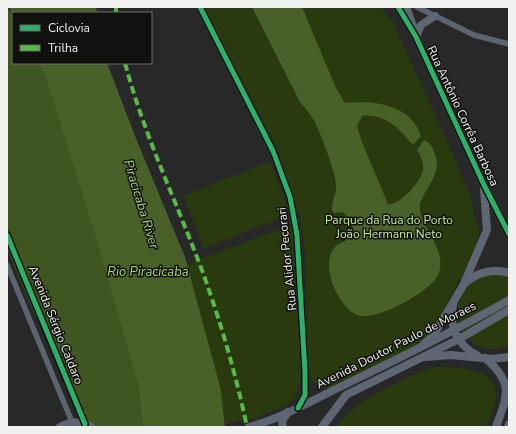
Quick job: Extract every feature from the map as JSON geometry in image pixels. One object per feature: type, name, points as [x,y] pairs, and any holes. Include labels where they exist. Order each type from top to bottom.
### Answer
[{"type":"main road","name":"Rua Alidor Pecorari","points":[[200,7],[273,151],[290,197],[297,235],[305,372],[305,395],[298,408]]},
{"type":"main road","name":"Rua Antônio Corrêa Barbosa","points":[[398,7],[416,37]]},
{"type":"main road","name":"Rua Antônio Corrêa Barbosa","points":[[406,7],[416,37],[484,185],[509,234]]},
{"type":"main road","points":[[416,37],[422,25],[435,16]]},
{"type":"main road","name":"Rua Antônio Corrêa Barbosa","points":[[418,354],[433,336],[464,284],[487,230],[484,185]]},
{"type":"main road","points":[[464,284],[482,273],[507,271]]},
{"type":"main road","points":[[454,300],[451,316],[454,331],[468,350],[482,357],[499,371],[506,386],[505,403],[496,427]]},
{"type":"main road","name":"Avenida Doutor Paulo de Moraes","points":[[322,427],[331,412],[346,395],[509,300]]},
{"type":"main road","name":"Avenida Doutor Paulo de Moraes","points":[[249,427],[265,423],[418,354],[459,339],[509,310]]},
{"type":"main road","points":[[418,354],[501,359],[509,357]]},
{"type":"main road","points":[[283,427],[284,416],[288,412]]},
{"type":"main road","points":[[315,427],[331,412]]},
{"type":"main road","points":[[60,427],[72,422],[88,425]]},
{"type":"street","points":[[417,7],[474,35],[509,44]]},
{"type":"street","name":"Avenida Sérgio Caldaro","points":[[7,235],[88,425]]},
{"type":"street","name":"Avenida Sérgio Caldaro","points":[[7,265],[72,422]]},
{"type":"green space","name":"Parque da Rua do Porto João Hermann Neto","points":[[204,7],[381,7],[394,25],[469,192],[479,231],[476,249],[431,333],[418,346],[329,389],[311,380],[309,374],[305,254],[300,216],[278,149]]},
{"type":"green space","points":[[270,161],[290,214],[204,249],[183,196]]},
{"type":"green space","points":[[294,224],[303,371],[295,398],[286,405],[258,417],[225,424],[221,390],[187,264]]},
{"type":"green space","points":[[498,274],[509,277],[509,346],[490,349],[475,344],[464,333],[458,319],[458,304],[464,290],[478,279]]},
{"type":"green space","points":[[436,367],[466,369],[485,376],[492,382],[496,390],[496,401],[486,427],[336,427],[352,410],[366,400],[407,378]]},
{"type":"shaded area","points":[[7,7],[12,14],[12,64],[38,64],[46,79],[96,239],[138,385],[143,427],[94,427],[84,416],[72,384],[35,315],[7,248]]},
{"type":"water","points":[[9,7],[96,7],[97,12],[12,12],[12,14]]},
{"type":"water","points":[[252,7],[302,7],[336,88],[345,103],[368,102],[390,106],[409,117],[416,125],[421,136],[414,144],[411,143],[390,122],[377,117],[362,116],[357,126],[362,142],[388,204],[393,204],[404,197],[421,175],[423,164],[417,150],[424,140],[432,147],[437,161],[437,167],[421,201],[420,209],[422,218],[440,257],[440,267],[437,277],[431,284],[423,291],[400,305],[376,314],[365,316],[357,315],[343,303],[337,294],[330,274],[329,264],[331,254],[336,246],[345,241],[353,232],[351,221],[343,212],[334,213],[332,210],[332,204],[336,192],[335,177],[321,137],[310,114],[300,102]]},
{"type":"water","name":"Rio Piracicaba","points":[[38,64],[107,64],[137,141],[185,257],[221,390],[225,427],[143,427],[138,385],[96,239],[46,79]]},
{"type":"marked path","points":[[116,7],[116,12]]},
{"type":"marked path","points":[[125,64],[151,143],[210,292],[233,369],[247,427]]},
{"type":"cycle path","points":[[200,7],[273,151],[290,197],[297,235],[305,372],[305,395],[298,408]]},
{"type":"cycle path","points":[[398,7],[416,37],[484,185],[509,234]]},
{"type":"cycle path","points":[[7,235],[85,424]]},
{"type":"water label","name":"Piracicaba River","points":[[142,204]]}]
